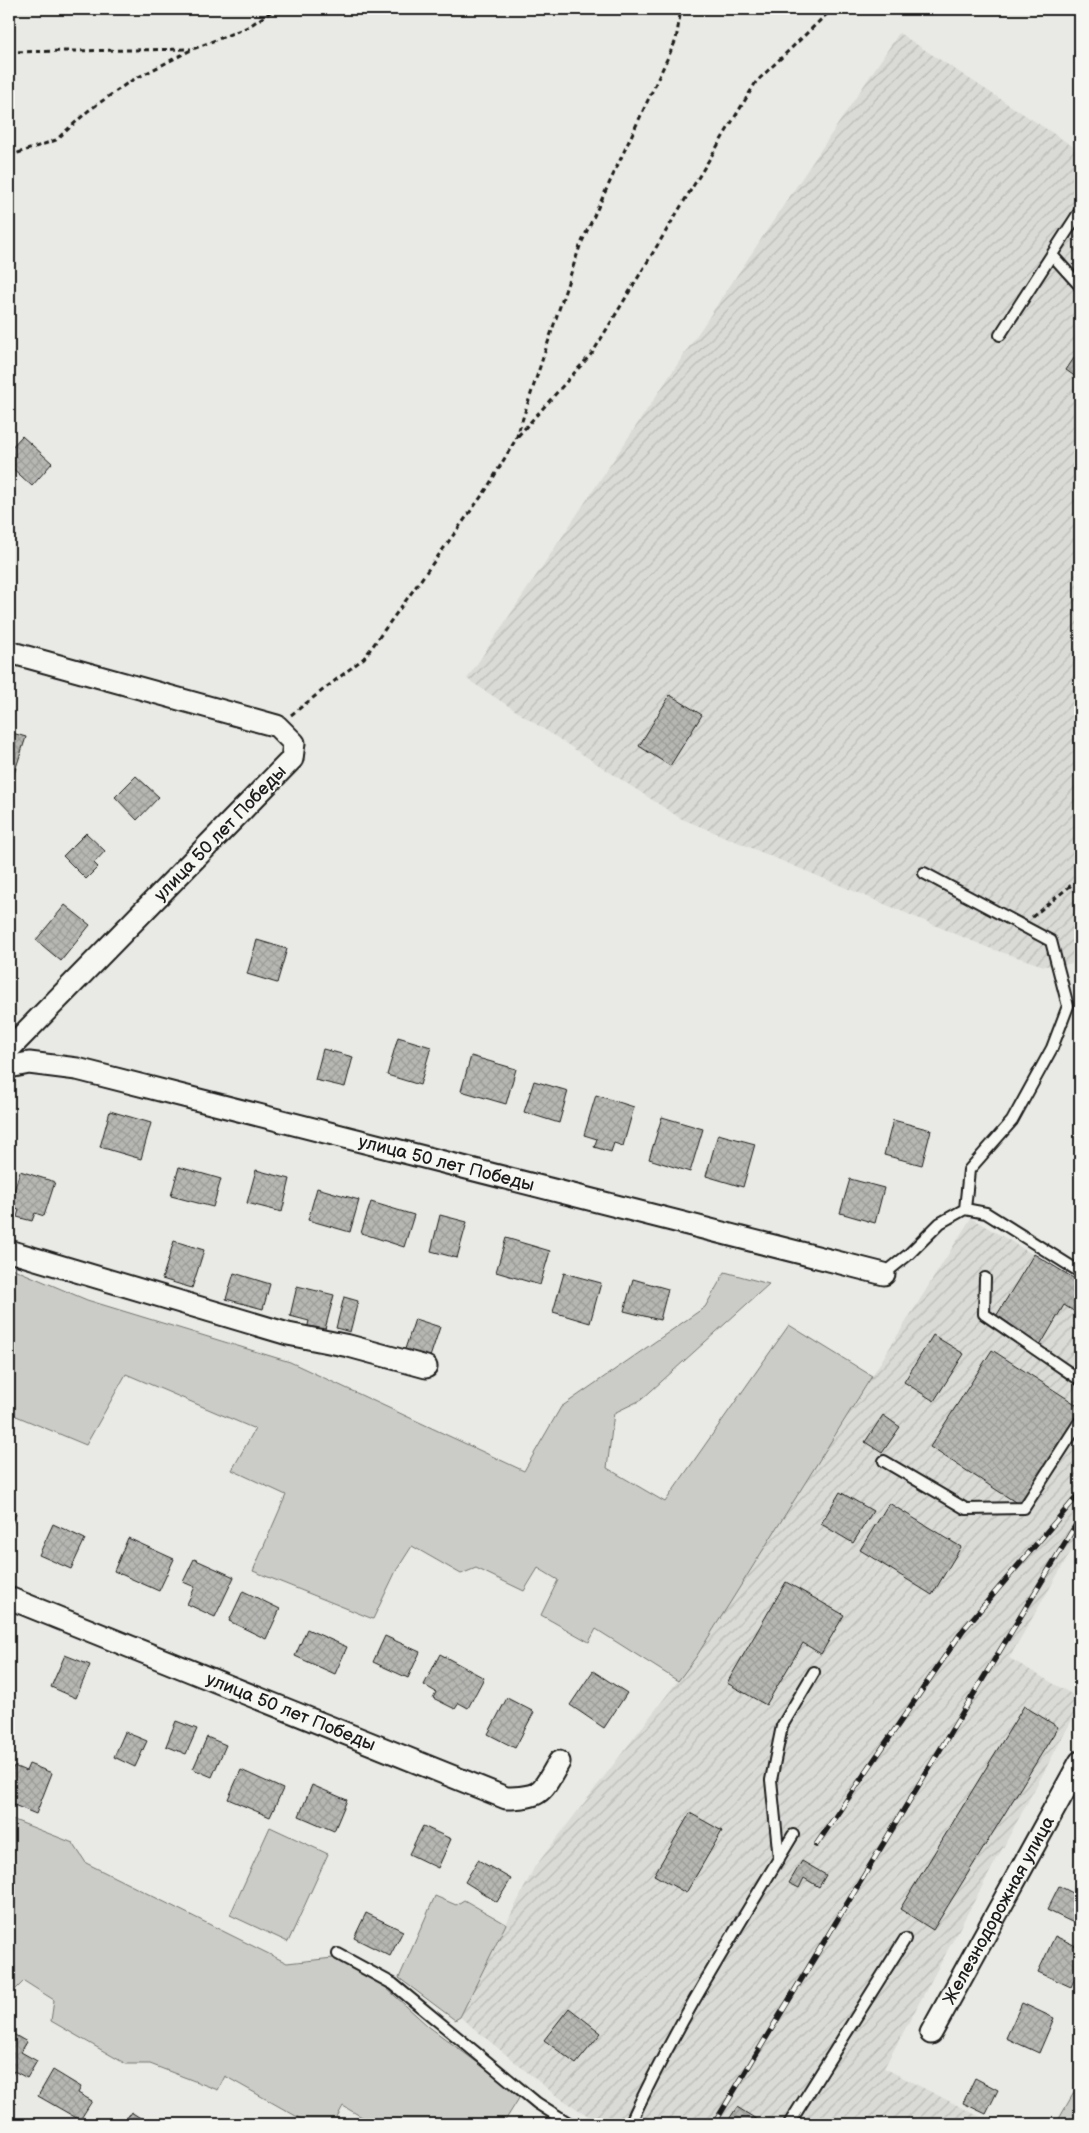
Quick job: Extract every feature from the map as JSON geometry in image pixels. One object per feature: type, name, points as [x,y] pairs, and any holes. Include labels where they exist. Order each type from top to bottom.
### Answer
[{"type":"street","points":[[9,652],[277,726]]},
{"type":"street","name":"улица 50 лет Победы","points":[[9,1049],[292,759],[294,744],[277,726]]},
{"type":"street","name":"улица 50 лет Победы","points":[[9,1067],[29,1063],[77,1069],[884,1274]]},
{"type":"street","points":[[9,1251],[288,1334],[349,1346],[426,1367]]},
{"type":"street","name":"улица 50 лет Победы","points":[[9,1598],[506,1798],[528,1798],[542,1790],[558,1762]]},
{"type":"street","name":"Железнодорожная улица","points":[[931,2033],[1080,1762]]},
{"type":"lane","points":[[1000,335],[1080,211]]},
{"type":"lane","points":[[1052,255],[1080,286]]},
{"type":"lane","points":[[924,873],[1051,941],[1068,1006],[1052,1048],[1012,1121],[969,1170],[965,1209]]},
{"type":"lane","points":[[884,1274],[909,1254],[940,1223],[965,1209],[986,1213],[1080,1272]]},
{"type":"lane","points":[[985,1278],[984,1314],[1080,1380]]},
{"type":"lane","points":[[884,1461],[966,1509],[1024,1508],[1080,1421]]},
{"type":"lane","points":[[779,1859],[771,1780],[782,1726],[814,1672]]},
{"type":"lane","points":[[630,2124],[646,2088],[682,2022],[793,1835]]},
{"type":"lane","points":[[789,2124],[904,1939]]},
{"type":"lane","points":[[338,1954],[393,1984],[537,2103],[570,2124]]},
{"type":"path","points":[[9,156],[56,140],[88,111],[129,82],[193,49],[248,27],[275,9]]},
{"type":"path","points":[[516,439],[580,246],[676,40],[680,9]]},
{"type":"path","points":[[277,726],[364,658],[486,490],[516,439],[593,352],[756,82],[832,9]]},
{"type":"path","points":[[9,52],[193,49]]},
{"type":"path","points":[[1021,925],[1080,878]]},
{"type":"shaded area","points":[[899,33],[1080,151],[1080,963],[1044,966],[989,948],[680,818],[467,679]]},
{"type":"shaded area","points":[[971,1218],[1080,1282],[1080,1536],[1009,1658],[1080,1699],[1080,1705],[884,2068],[994,2124],[589,2124],[590,2117],[554,2094],[460,2017],[534,1868],[696,1657]]},
{"type":"shaded area","points":[[9,1267],[87,1300],[290,1362],[524,1471],[561,1407],[705,1307],[725,1272],[769,1284],[641,1400],[614,1413],[607,1468],[665,1502],[789,1325],[872,1376],[696,1657],[678,1681],[596,1629],[589,1642],[541,1615],[558,1580],[538,1568],[524,1591],[476,1568],[461,1574],[412,1546],[396,1571],[373,1619],[253,1571],[286,1495],[232,1470],[255,1429],[126,1374],[86,1445],[9,1413]]},
{"type":"shaded area","points":[[9,1818],[73,1843],[86,1863],[287,1963],[333,1958],[383,1985],[428,2026],[521,2095],[503,2124],[374,2124],[343,2106],[333,2124],[310,2124],[225,2076],[218,2090],[150,2064],[126,2064],[51,2021],[54,2000],[24,1981],[9,1996]]},
{"type":"shaded area","points":[[270,1827],[328,1854],[288,1942],[230,1915]]},
{"type":"shaded area","points":[[435,1896],[456,1905],[464,1900],[506,1924],[460,2017],[455,2020],[399,1978]]},
{"type":"shaded area","points":[[1080,2082],[1080,2124],[1056,2124]]},
{"type":"building","points":[[1080,349],[1080,380],[1066,370]]},
{"type":"building","points":[[22,436],[52,463],[32,486],[9,465],[9,450]]},
{"type":"building","points":[[670,695],[702,715],[670,766],[639,746]]},
{"type":"building","points":[[9,732],[26,737],[11,783],[9,782]]},
{"type":"building","points":[[136,776],[159,797],[137,820],[115,797]]},
{"type":"building","points":[[86,833],[105,851],[94,863],[98,867],[86,879],[63,856]]},
{"type":"building","points":[[65,905],[90,925],[61,961],[36,940]]},
{"type":"building","points":[[257,940],[287,949],[277,983],[247,974]]},
{"type":"building","points":[[398,1037],[431,1047],[420,1085],[387,1075]]},
{"type":"building","points":[[323,1049],[353,1057],[345,1087],[315,1080]]},
{"type":"building","points":[[471,1056],[516,1069],[506,1104],[461,1091]]},
{"type":"building","points":[[534,1081],[568,1091],[559,1123],[524,1112]]},
{"type":"building","points":[[596,1095],[634,1107],[623,1146],[614,1143],[611,1152],[594,1147],[597,1139],[584,1135]]},
{"type":"building","points":[[110,1111],[151,1123],[141,1159],[100,1147]]},
{"type":"building","points":[[662,1117],[703,1129],[690,1172],[649,1159]]},
{"type":"building","points":[[893,1120],[931,1130],[922,1165],[884,1155]]},
{"type":"building","points":[[718,1134],[755,1144],[743,1187],[706,1176]]},
{"type":"building","points":[[179,1167],[221,1179],[213,1207],[171,1196]]},
{"type":"building","points":[[256,1170],[290,1179],[282,1212],[247,1203]]},
{"type":"building","points":[[20,1171],[55,1182],[44,1216],[35,1213],[32,1221],[17,1217],[19,1210],[9,1207]]},
{"type":"building","points":[[850,1179],[884,1188],[875,1223],[840,1213]]},
{"type":"building","points":[[317,1188],[359,1200],[350,1232],[308,1220]]},
{"type":"building","points":[[371,1202],[414,1215],[404,1247],[361,1233]]},
{"type":"building","points":[[440,1215],[467,1222],[457,1258],[431,1251]]},
{"type":"building","points":[[506,1238],[550,1251],[540,1285],[496,1272]]},
{"type":"building","points":[[174,1241],[204,1250],[192,1288],[162,1279]]},
{"type":"building","points":[[1034,1254],[1080,1282],[1080,1315],[1064,1305],[1040,1346],[995,1318]]},
{"type":"building","points":[[234,1273],[270,1284],[263,1309],[226,1299]]},
{"type":"building","points":[[564,1273],[601,1283],[590,1323],[553,1312]]},
{"type":"building","points":[[633,1279],[668,1289],[660,1320],[624,1311]]},
{"type":"building","points":[[297,1286],[334,1295],[324,1333],[307,1329],[309,1321],[290,1316]]},
{"type":"building","points":[[344,1297],[358,1301],[350,1332],[336,1328]]},
{"type":"building","points":[[415,1319],[440,1327],[430,1357],[403,1355]]},
{"type":"building","points":[[933,1335],[964,1354],[934,1401],[904,1382]]},
{"type":"building","points":[[992,1350],[1080,1407],[1080,1418],[1023,1507],[930,1447]]},
{"type":"building","points":[[883,1415],[900,1427],[882,1453],[865,1442]]},
{"type":"building","points":[[840,1492],[873,1511],[853,1543],[821,1524]]},
{"type":"building","points":[[889,1503],[961,1547],[932,1595],[860,1550]]},
{"type":"building","points":[[9,1512],[16,1514],[9,1531]]},
{"type":"building","points":[[53,1524],[85,1539],[71,1569],[39,1555]]},
{"type":"building","points":[[128,1538],[174,1559],[159,1591],[114,1571]]},
{"type":"building","points":[[194,1559],[234,1577],[215,1617],[187,1604],[195,1587],[183,1582]]},
{"type":"building","points":[[786,1582],[844,1615],[821,1654],[803,1643],[766,1705],[727,1683]]},
{"type":"building","points":[[243,1591],[280,1609],[266,1639],[229,1621]]},
{"type":"building","points":[[307,1629],[347,1647],[335,1674],[295,1656]]},
{"type":"building","points":[[385,1636],[420,1652],[408,1678],[373,1662]]},
{"type":"building","points":[[440,1654],[484,1678],[468,1708],[459,1703],[455,1709],[433,1698],[436,1692],[424,1685]]},
{"type":"building","points":[[65,1655],[90,1665],[76,1698],[51,1687]]},
{"type":"building","points":[[593,1671],[627,1693],[604,1728],[570,1705]]},
{"type":"building","points":[[507,1698],[534,1712],[515,1748],[488,1734]]},
{"type":"building","points":[[1024,1706],[1058,1727],[933,1930],[900,1909]]},
{"type":"building","points":[[176,1721],[197,1729],[186,1754],[166,1746]]},
{"type":"building","points":[[125,1732],[147,1741],[135,1767],[114,1757]]},
{"type":"building","points":[[207,1737],[226,1745],[212,1777],[193,1769]]},
{"type":"building","points":[[29,1764],[52,1773],[36,1814],[9,1803],[9,1778],[14,1766],[26,1771]]},
{"type":"building","points":[[241,1770],[283,1789],[270,1817],[228,1799]]},
{"type":"building","points":[[312,1785],[347,1800],[334,1831],[299,1816]]},
{"type":"building","points":[[690,1813],[722,1831],[686,1893],[654,1875]]},
{"type":"building","points":[[423,1826],[451,1839],[438,1868],[409,1854]]},
{"type":"building","points":[[478,1860],[511,1879],[497,1902],[465,1882]]},
{"type":"building","points":[[802,1861],[826,1875],[819,1887],[804,1878],[799,1888],[789,1883]]},
{"type":"building","points":[[1059,1886],[1077,1895],[1080,1889],[1080,1926],[1047,1910]]},
{"type":"building","points":[[366,1913],[403,1931],[390,1956],[354,1938]]},
{"type":"building","points":[[1055,1936],[1080,1948],[1080,1967],[1071,1987],[1038,1972]]},
{"type":"building","points":[[1022,2003],[1054,2018],[1039,2053],[1006,2038]]},
{"type":"building","points":[[569,2008],[601,2033],[576,2064],[544,2040]]},
{"type":"building","points":[[13,2034],[27,2042],[21,2052],[37,2061],[27,2078],[14,2071],[9,2079],[9,2042]]},
{"type":"building","points":[[53,2070],[81,2087],[78,2093],[92,2101],[80,2120],[38,2096]]},
{"type":"building","points":[[975,2078],[998,2090],[986,2114],[963,2103]]},
{"type":"building","points":[[737,2107],[764,2124],[726,2124]]},
{"type":"building","points":[[131,2112],[150,2124],[123,2124]]},
{"type":"railway","points":[[816,1845],[963,1630],[1080,1493]]},
{"type":"railway","points":[[714,2124],[1080,1518]]}]
